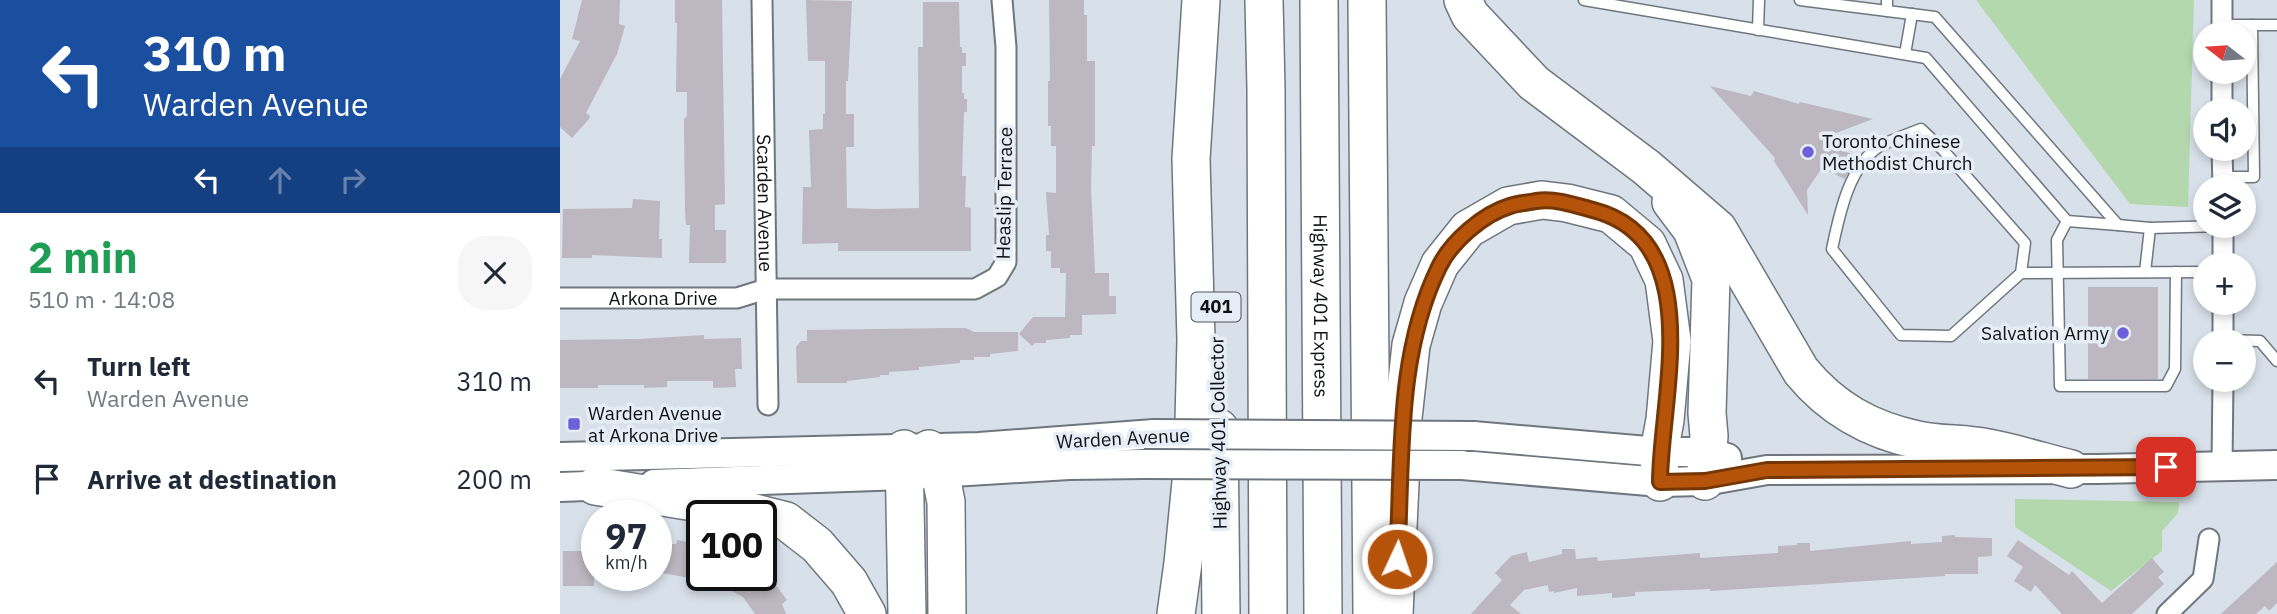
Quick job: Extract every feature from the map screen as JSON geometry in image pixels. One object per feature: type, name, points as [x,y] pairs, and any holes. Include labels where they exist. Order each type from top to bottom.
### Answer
[{"type":"highway","points":[[1176,614],[1184,563],[1193,462],[1196,340],[1192,159],[1202,0]]},
{"type":"highway","name":"Highway 401 Collector","points":[[1202,0],[1218,368],[1221,614]]},
{"type":"highway","name":"401","points":[[1264,0],[1268,614]]},
{"type":"highway","points":[[1367,0],[1372,614]]},
{"type":"highway","points":[[1463,0],[1470,15],[1534,83],[1646,166],[1718,229],[1801,371],[1817,391],[1840,410],[1879,429],[1919,440],[1987,447],[2071,469]]},
{"type":"highway","name":"Highway 401 Express","points":[[1320,11],[1322,614]]},
{"type":"highway","points":[[1646,166],[1692,230],[1711,279],[1707,413],[1709,436],[1706,467]]},
{"type":"highway","points":[[1394,614],[1404,418],[1411,345],[1423,303],[1440,264],[1468,229],[1508,206],[1542,200],[1611,214],[1647,244],[1664,280],[1672,341],[1660,467]]},
{"type":"highway","points":[[907,614],[919,461]]},
{"type":"highway","points":[[919,461],[946,502],[947,614]]},
{"type":"highway","points":[[577,487],[743,510],[786,521],[817,545],[849,583],[867,614]]},
{"type":"main road","name":"Warden Avenue","points":[[577,487],[919,461],[1154,435],[1473,436],[1660,467]]},
{"type":"main road","name":"Warden Avenue","points":[[560,457],[1069,465],[1462,465],[1767,470],[2277,465]]},
{"type":"street","name":"Scarden Avenue","points":[[762,0],[768,405]]},
{"type":"street","name":"Heaslip Terrace","points":[[766,289],[975,289],[997,277],[1006,262],[1006,47],[1002,0]]},
{"type":"street","points":[[2222,0],[2222,21]]},
{"type":"street","name":"Arkona Drive","points":[[560,298],[737,298],[766,289]]},
{"type":"street","points":[[2221,465],[2223,392]]},
{"type":"street","points":[[2167,614],[2203,579],[2209,539]]},
{"type":"lane","points":[[1584,0],[1632,4],[1758,30],[1926,58],[2067,221],[2150,228],[2193,227]]},
{"type":"lane","points":[[1758,30],[1759,0]]},
{"type":"lane","points":[[1800,0],[1887,6],[1912,14],[1935,17],[2118,225]]},
{"type":"lane","points":[[1905,54],[1912,14]]},
{"type":"lane","points":[[2256,25],[2277,25]]},
{"type":"lane","points":[[2253,84],[2254,175]]},
{"type":"lane","points":[[2021,273],[2025,243],[1921,129],[1878,147],[1861,166],[1842,203],[1832,249],[1901,335],[1951,335],[2021,273],[2193,272]]},
{"type":"lane","points":[[2067,221],[2057,240],[2060,386],[2166,386],[2175,369],[2176,272]]},
{"type":"lane","points":[[2146,272],[2150,228]]},
{"type":"lane","points":[[2256,341],[2260,341],[2277,361]]},
{"type":"green space","points":[[1976,0],[2194,0],[2188,207],[2130,204]]},
{"type":"green space","points":[[2015,499],[2179,502],[2178,513],[2162,531],[2162,551],[2111,591],[2015,527]]},
{"type":"building","points":[[582,0],[620,0],[619,24],[625,26],[617,54],[586,113],[590,116],[589,119],[572,138],[560,127],[560,79],[580,41],[572,39]]},
{"type":"building","points":[[675,0],[722,0],[725,204],[715,205],[715,230],[726,230],[726,263],[689,263],[690,225],[686,225],[685,212],[684,128],[687,92],[676,92]]},
{"type":"building","points":[[806,0],[852,1],[846,114],[854,114],[854,147],[846,147],[847,208],[877,209],[919,208],[918,47],[923,47],[923,2],[959,2],[960,47],[962,53],[966,53],[966,66],[962,66],[962,93],[964,99],[967,99],[967,112],[964,112],[962,176],[966,176],[965,207],[971,208],[971,251],[838,251],[838,243],[802,244],[803,187],[811,187],[809,130],[823,129],[825,114],[825,61],[808,61]]},
{"type":"building","points":[[1049,0],[1084,0],[1084,15],[1087,15],[1087,61],[1095,61],[1095,146],[1092,146],[1091,187],[1095,273],[1109,273],[1109,296],[1116,296],[1116,314],[1082,315],[1082,335],[1046,340],[1046,343],[1035,343],[1032,346],[1019,334],[1033,317],[1065,317],[1066,273],[1060,273],[1060,268],[1051,268],[1051,251],[1046,251],[1046,235],[1049,235],[1046,192],[1056,193],[1056,146],[1051,146],[1051,126],[1048,126]]},
{"type":"building","name":"Toronto Chinese Methodist Church","points":[[1710,86],[1751,96],[1754,91],[1799,104],[1800,102],[1873,119],[1820,139],[1857,157],[1845,179],[1822,168],[1807,190],[1808,215],[1774,161],[1775,158]]},
{"type":"building","points":[[633,199],[660,201],[659,239],[662,239],[662,258],[592,255],[592,258],[562,258],[563,209],[632,208]]},
{"type":"building","name":"Salvation Army","points":[[2088,287],[2158,287],[2158,379],[2088,379]]},
{"type":"building","points":[[966,328],[974,332],[1018,332],[1018,351],[990,354],[990,357],[974,357],[974,360],[960,360],[960,363],[919,367],[919,370],[889,372],[889,375],[847,383],[797,383],[796,347],[801,341],[807,341],[807,330]]},
{"type":"building","points":[[704,335],[704,339],[741,338],[742,369],[735,369],[736,387],[713,388],[713,381],[667,381],[667,387],[598,385],[598,388],[560,388],[560,340]]},
{"type":"building","points":[[1942,536],[1992,538],[1992,556],[1978,557],[1978,574],[1710,591],[1635,592],[1635,596],[1612,598],[1612,593],[1577,596],[1577,588],[1549,592],[1548,585],[1524,590],[1510,605],[1521,614],[1471,614],[1502,580],[1495,573],[1511,556],[1527,552],[1529,562],[1562,554],[1562,549],[1575,549],[1576,559],[1597,557],[1598,561],[1700,553],[1700,558],[1778,553],[1778,546],[1797,543],[1810,543],[1810,551],[1911,541],[1911,544],[1942,542]]},
{"type":"building","points":[[677,540],[686,542],[686,577],[672,575],[672,544],[676,544]]},
{"type":"building","points":[[2018,540],[2069,575],[2072,571],[2102,603],[2152,558],[2164,572],[2158,577],[2164,584],[2132,614],[2062,614],[2035,585],[2031,592],[2014,581],[2023,567],[2007,556]]},
{"type":"building","points":[[563,551],[581,551],[581,586],[563,586]]},
{"type":"building","points":[[2277,562],[2277,603],[2269,611],[2265,606],[2256,614],[2221,614]]},
{"type":"building","points":[[777,587],[787,600],[782,604],[786,614],[755,614],[743,597],[732,591],[777,591]]},
{"type":"place","name":"Toronto Chinese Methodist Church","points":[[1808,152]]},
{"type":"place","name":"Salvation Army","points":[[2123,333]]},
{"type":"place","name":"Warden Avenue at Arkona Drive","points":[[574,424]]},
{"type":"route","points":[[1397,559],[1404,418],[1411,345],[1423,303],[1440,264],[1468,229],[1508,206],[1542,200],[1611,214],[1647,244],[1664,280],[1672,341],[1660,452],[1660,482],[1705,481],[1767,470],[2166,467]]}]
